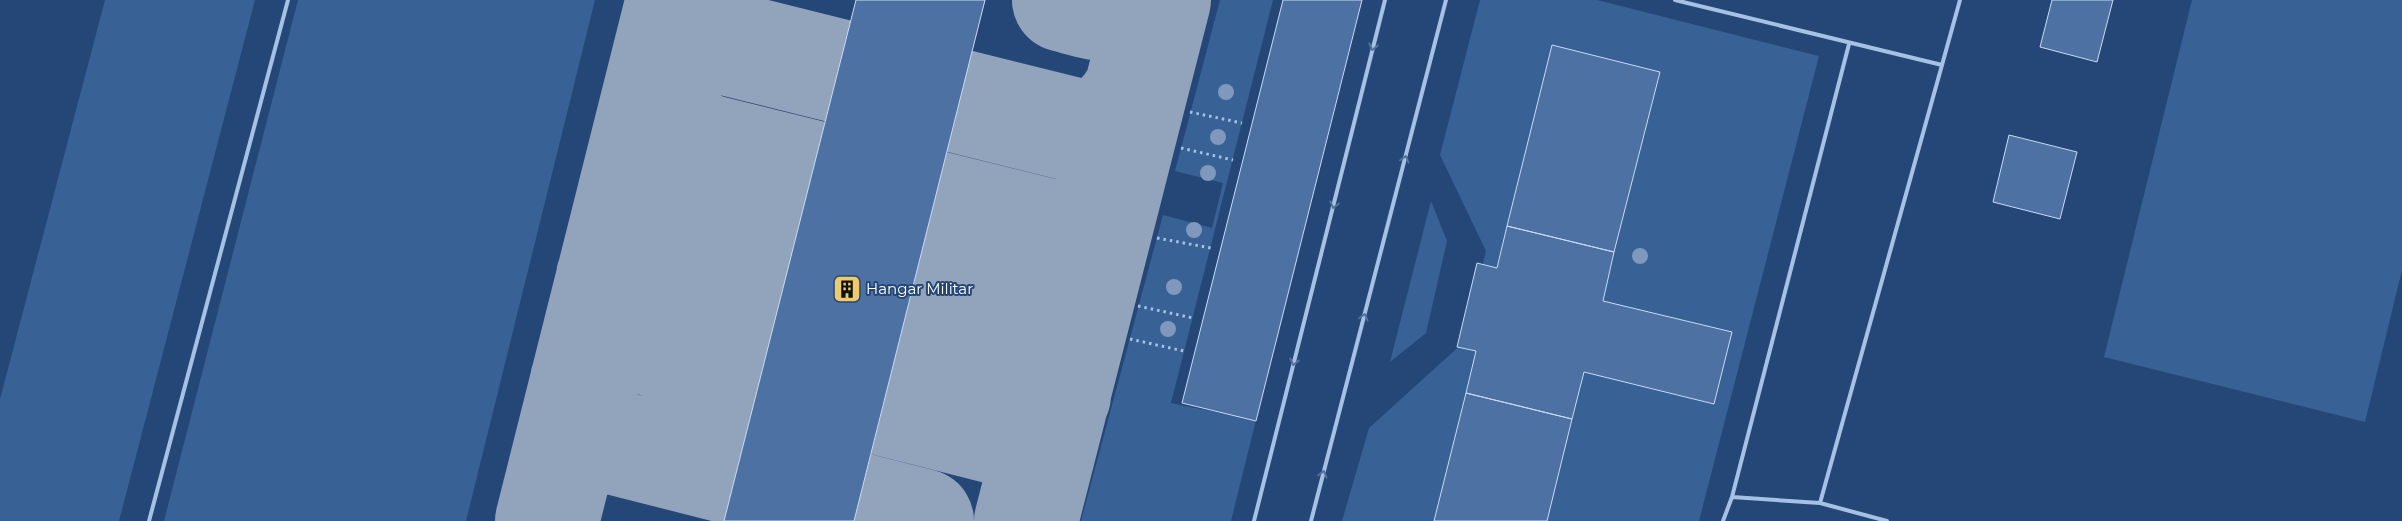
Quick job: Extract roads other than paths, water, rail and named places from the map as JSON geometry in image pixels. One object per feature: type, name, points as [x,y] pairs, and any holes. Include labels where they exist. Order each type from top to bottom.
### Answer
[{"type":"lane","points":[[149,521],[288,0]]},
{"type":"lane","points":[[1254,521],[1385,0]]},
{"type":"lane","points":[[1311,521],[1446,0]]},
{"type":"lane","points":[[1675,0],[1849,44],[1942,65]]},
{"type":"lane","points":[[1820,502],[1960,0]]},
{"type":"lane","points":[[1723,521],[1732,497],[1849,44]]},
{"type":"lane","points":[[1732,497],[1820,502],[1887,521]]},
{"type":"place","name":"Hangar Militar","points":[[847,289]]}]
